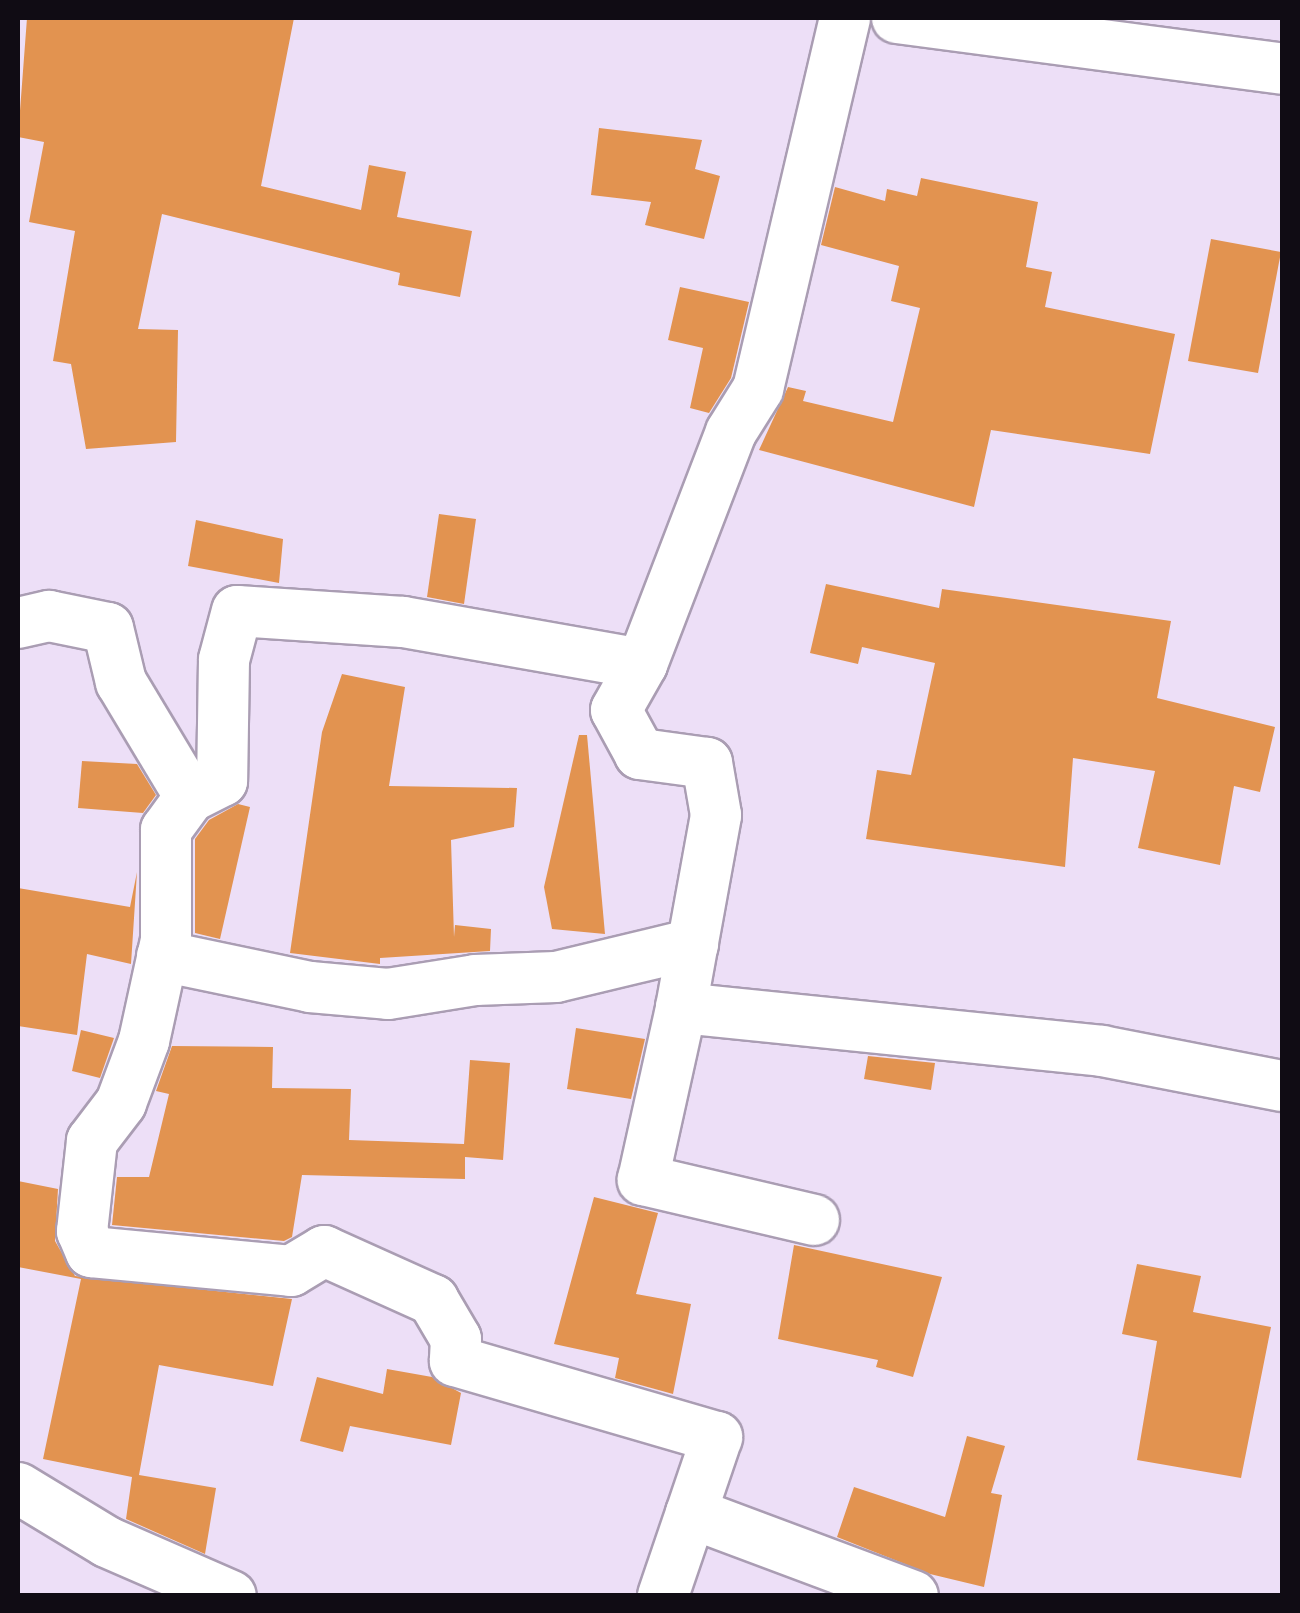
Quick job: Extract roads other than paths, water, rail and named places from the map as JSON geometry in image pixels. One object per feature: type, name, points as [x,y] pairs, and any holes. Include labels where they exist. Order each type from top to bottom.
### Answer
[{"type":"street","points":[[814,1220],[643,1180],[681,1008],[716,815],[707,763],[640,754],[616,710],[642,664],[731,432],[758,389],[845,18]]},
{"type":"street","points":[[897,18],[1016,28],[1282,70]]},
{"type":"street","points":[[642,664],[403,622],[238,611],[224,660],[222,781],[190,797],[166,830],[162,956],[144,1042],[121,1103],[92,1141],[82,1232],[91,1252],[291,1271],[324,1251],[433,1300],[456,1339],[455,1360],[717,1436],[664,1596]]},
{"type":"street","points":[[18,623],[49,616],[108,628],[122,682],[190,797]]},
{"type":"street","points":[[162,956],[310,986],[388,994],[475,980],[556,978],[693,944]]},
{"type":"street","points":[[681,1008],[1102,1051],[1282,1086]]},
{"type":"street","points":[[18,1488],[107,1542],[231,1596]]},
{"type":"street","points":[[691,1513],[913,1596]]}]
